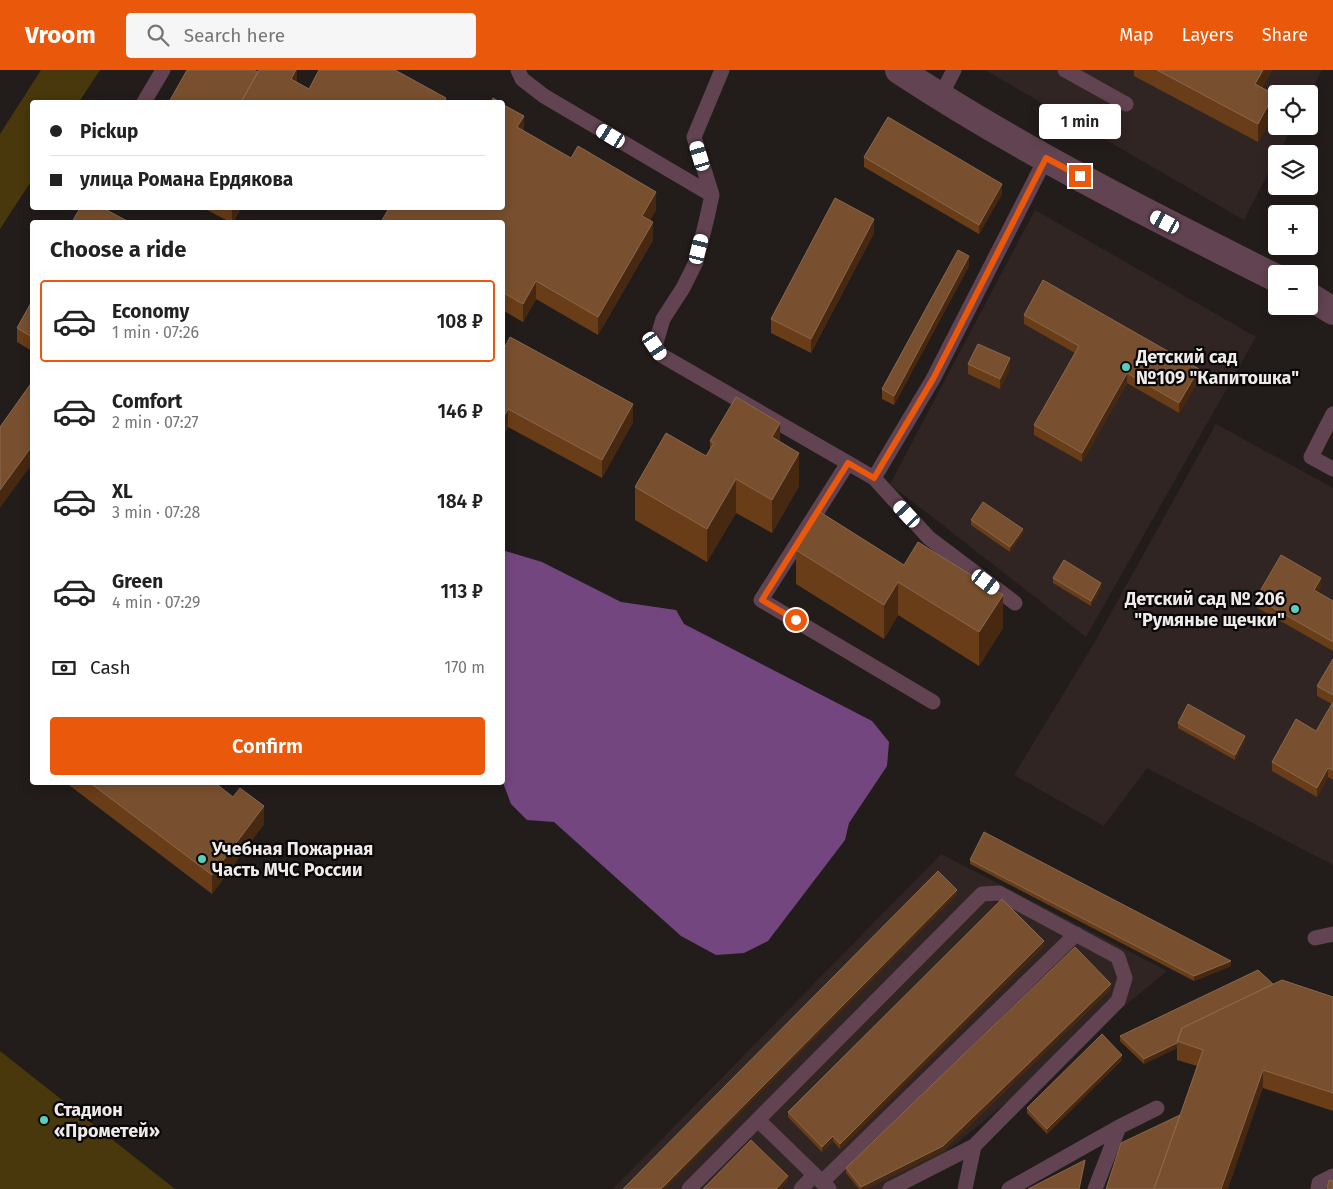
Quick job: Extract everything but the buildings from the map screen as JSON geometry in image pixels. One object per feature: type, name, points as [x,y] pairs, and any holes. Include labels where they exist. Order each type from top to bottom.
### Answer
[{"type":"street","points":[[899,70],[940,97],[1046,158],[1199,240],[1268,274]]},
{"type":"street","points":[[1318,302],[1333,311]]},
{"type":"lane","points":[[145,100],[163,70]]},
{"type":"lane","points":[[518,70],[522,79],[544,96],[712,195]]},
{"type":"lane","points":[[722,70],[694,137],[712,195],[696,262],[683,288],[662,319],[655,346],[661,355],[874,478],[929,538],[1015,603]]},
{"type":"lane","points":[[940,97],[954,70]]},
{"type":"lane","points":[[1064,70],[1126,104]]},
{"type":"lane","points":[[874,478],[933,379],[1046,158]]},
{"type":"lane","points":[[1333,414],[1311,457],[1333,469]]},
{"type":"lane","points":[[848,463],[762,600],[933,702]]},
{"type":"lane","points":[[688,1189],[982,894],[999,893],[1118,957],[1125,978],[1118,1001],[974,1146],[890,1189]]},
{"type":"lane","points":[[801,1189],[822,1182],[1076,934]]},
{"type":"lane","points":[[1315,938],[1333,934]]},
{"type":"lane","points":[[1009,1189],[1119,1127],[1157,1108]]},
{"type":"lane","points":[[758,1120],[822,1182]]},
{"type":"lane","points":[[1095,1189],[1119,1127]]},
{"type":"lane","points":[[965,1189],[974,1146]]},
{"type":"lane","points":[[1318,1189],[1319,1183],[1333,1176]]},
{"type":"shaded area","points":[[41,70],[100,70],[80,100],[30,100],[30,183],[0,229],[0,134]]},
{"type":"shaded area","points":[[985,70],[1322,70],[1314,85],[1268,85],[1268,135],[1288,135],[1283,145],[1268,145],[1268,174],[1244,220]]},
{"type":"shaded area","points":[[1035,210],[1256,337],[1086,637],[890,484]]},
{"type":"shaded area","points":[[1216,424],[1333,488],[1333,865],[1147,768],[1104,826],[1014,775],[1093,645]]},
{"type":"shaded area","points":[[505,551],[542,562],[621,602],[676,610],[684,624],[872,721],[889,742],[887,766],[849,823],[845,840],[768,941],[744,953],[716,955],[681,936],[554,822],[527,820],[511,804],[504,785]]},
{"type":"shaded area","points":[[941,854],[1167,971],[901,1189],[613,1189]]},
{"type":"shaded area","name":"Стадион «Прометей»","points":[[0,1051],[175,1189],[0,1189]]},
{"type":"place","name":"Детский сад №109 \"Капитошка\"","points":[[1126,367]]},
{"type":"place","name":"Детский сад № 206 \"Румяные щечки\"","points":[[1295,609]]},
{"type":"place","name":"Учебная Пожарная Часть МЧС России","points":[[202,859]]},
{"type":"place","name":"Стадион «Прометей»","points":[[44,1120]]},
{"type":"route","points":[[796,620],[762,600],[848,463],[874,478],[933,379],[1046,158],[1080,176]]}]
